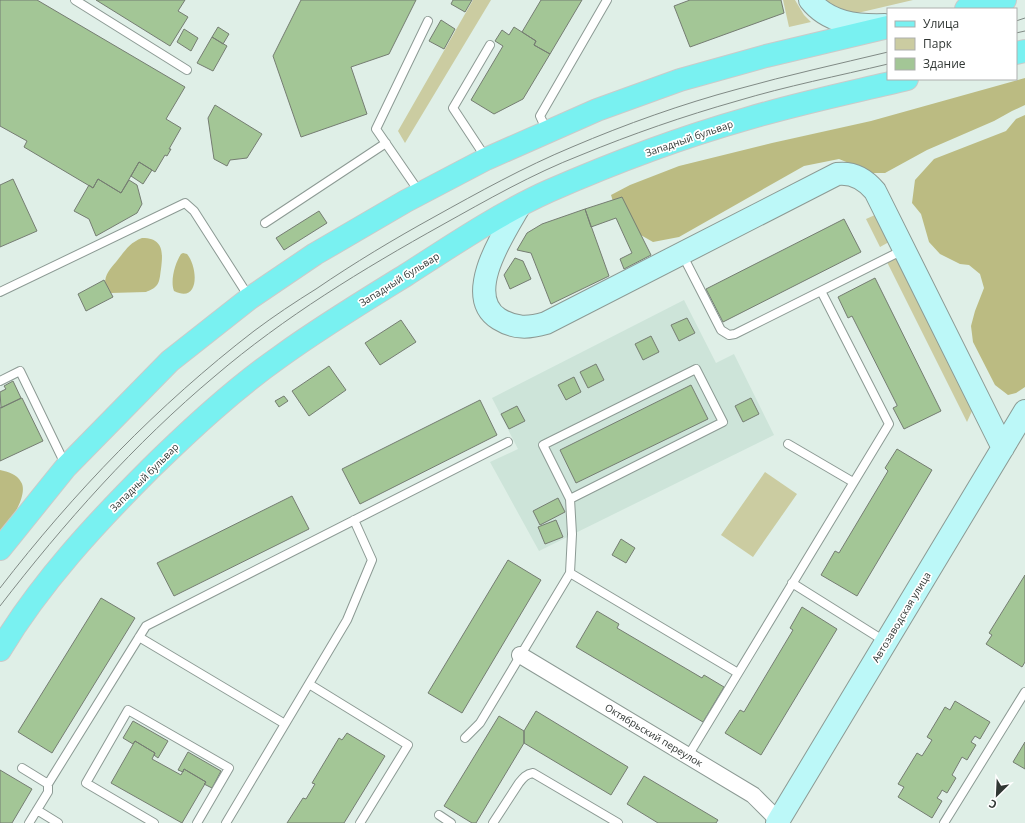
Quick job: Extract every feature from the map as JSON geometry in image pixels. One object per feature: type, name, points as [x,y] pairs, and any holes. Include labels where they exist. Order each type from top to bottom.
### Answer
[{"type":"main road","points":[[970,8],[1005,0]]},
{"type":"main road","points":[[0,550],[66,467],[170,360],[250,298],[315,254],[486,159],[597,110],[680,80],[766,56],[887,26]]},
{"type":"main road","name":"Западный бульвар","points":[[0,650],[34,599],[65,559],[129,490],[187,433],[241,386],[280,357],[461,240],[547,192],[676,141],[746,118],[903,80]]},
{"type":"street","points":[[810,0],[815,7],[826,16],[867,26],[887,26]]},
{"type":"street","points":[[519,207],[489,265],[484,294],[486,305],[494,316],[505,323],[518,327],[532,327],[546,323],[837,174],[852,174],[861,178],[875,191],[1003,448]]},
{"type":"street","name":"Автозаводская улица","points":[[779,822],[1025,412]]},
{"type":"street","name":"Октябрьский переулок","points":[[520,655],[753,795],[779,822]]},
{"type":"lane","points":[[75,0],[187,70]]},
{"type":"lane","points":[[547,132],[540,116],[607,0]]},
{"type":"lane","points":[[421,194],[376,129],[428,21]]},
{"type":"lane","points":[[486,159],[454,108],[490,45]]},
{"type":"lane","points":[[264,223],[386,143]]},
{"type":"lane","points":[[0,292],[185,203],[194,211],[250,298]]},
{"type":"lane","points":[[682,254],[722,330],[729,335],[735,334],[903,249]]},
{"type":"lane","points":[[688,756],[889,424],[821,291]]},
{"type":"lane","points":[[465,738],[480,723],[570,573],[572,534],[570,498],[544,445],[696,369],[723,422],[570,498]]},
{"type":"lane","points":[[0,381],[20,371],[66,467]]},
{"type":"lane","points":[[29,823],[48,792],[48,784],[146,626],[508,442]]},
{"type":"lane","points":[[788,444],[853,482]]},
{"type":"lane","points":[[226,823],[347,620],[372,560],[354,520]]},
{"type":"lane","points":[[570,573],[738,673]]},
{"type":"lane","points":[[792,583],[886,642]]},
{"type":"lane","points":[[139,637],[285,724]]},
{"type":"lane","points":[[309,684],[408,745],[360,823]]},
{"type":"lane","points":[[944,823],[1025,692]]},
{"type":"lane","points":[[154,823],[86,783],[128,710],[229,768],[197,823]]},
{"type":"lane","points":[[22,768],[48,784]]},
{"type":"lane","points":[[493,823],[519,783],[529,773],[533,772],[618,823]]},
{"type":"lane","points":[[37,810],[58,823]]},
{"type":"lane","points":[[439,816],[451,823]]},
{"type":"shaded area","points":[[684,300],[716,363],[734,354],[774,435],[539,551],[490,462],[518,449],[492,398]]},
{"type":"green space","points":[[473,0],[491,0],[405,143],[398,131]]},
{"type":"green space","points":[[783,0],[795,0],[804,15],[811,22],[789,27]]},
{"type":"green space","points":[[821,0],[913,0],[849,15]]},
{"type":"green space","points":[[1025,78],[1025,105],[994,121],[927,150],[885,173],[873,173],[839,159],[804,166],[679,237],[653,242],[632,230],[616,211],[611,195],[630,185],[679,166],[871,121]]},
{"type":"green space","points":[[1025,115],[1025,387],[1016,393],[1008,395],[995,385],[973,342],[971,326],[984,288],[980,274],[969,265],[960,264],[940,254],[929,242],[921,214],[912,203],[915,180],[934,159],[1006,131],[1016,119]]},
{"type":"green space","points":[[875,215],[889,242],[880,247],[866,219]]},
{"type":"green space","points":[[142,238],[155,241],[162,252],[162,263],[158,283],[155,288],[146,292],[110,293],[105,284],[108,272],[134,242]]},
{"type":"green space","points":[[183,253],[187,254],[191,260],[195,275],[192,288],[189,293],[182,294],[174,291],[173,282],[177,262]]},
{"type":"green space","points":[[896,258],[972,411],[967,422],[887,262]]},
{"type":"green space","points":[[0,470],[17,477],[23,487],[21,501],[9,522],[0,531]]},
{"type":"green space","points":[[765,472],[797,494],[753,557],[721,535]]},
{"type":"building","points":[[0,0],[37,0],[185,87],[166,119],[181,128],[169,149],[171,149],[167,156],[165,155],[155,172],[139,162],[121,193],[98,179],[93,188],[24,147],[27,141],[0,126]]},
{"type":"building","points":[[96,0],[185,0],[178,11],[188,17],[170,46]]},
{"type":"building","points":[[301,0],[416,0],[389,54],[351,67],[367,114],[301,137],[273,56]]},
{"type":"building","points":[[453,0],[472,0],[465,12],[451,4]]},
{"type":"building","points":[[541,0],[582,0],[550,54],[534,45],[536,41],[522,32]]},
{"type":"building","points":[[690,0],[781,0],[784,13],[690,47],[674,6]]},
{"type":"building","points":[[441,20],[455,29],[444,49],[429,41]]},
{"type":"building","points":[[218,27],[229,34],[223,44],[212,37]]},
{"type":"building","points":[[514,27],[536,41],[534,45],[550,54],[523,99],[494,114],[471,100],[503,46],[495,41],[502,30],[509,35]]},
{"type":"building","points":[[184,29],[198,38],[191,51],[177,42]]},
{"type":"building","points":[[212,37],[227,46],[213,71],[197,63]]},
{"type":"building","points":[[215,105],[262,134],[247,158],[230,160],[227,166],[214,159],[208,118]]},
{"type":"building","points":[[139,162],[152,170],[143,184],[131,176]]},
{"type":"building","points":[[13,179],[37,231],[0,247],[0,185]]},
{"type":"building","points":[[98,179],[121,193],[129,180],[137,185],[142,204],[137,213],[96,236],[89,219],[74,211],[89,185],[93,188]]},
{"type":"building","points":[[622,197],[651,255],[624,269],[620,259],[632,253],[616,218],[591,227],[585,209]]},
{"type":"building","points":[[585,209],[609,276],[551,304],[531,253],[517,250],[527,233],[542,224]]},
{"type":"building","points":[[319,211],[327,223],[284,250],[276,238]]},
{"type":"building","points":[[844,219],[861,252],[723,322],[706,289]]},
{"type":"building","points":[[515,258],[523,261],[531,279],[510,289],[504,275]]},
{"type":"building","points":[[875,278],[941,411],[904,429],[893,408],[897,405],[852,316],[848,318],[838,297]]},
{"type":"building","points":[[104,280],[113,297],[86,311],[78,294]]},
{"type":"building","points":[[687,318],[695,333],[679,341],[671,325]]},
{"type":"building","points":[[401,320],[416,342],[380,365],[365,343]]},
{"type":"building","points":[[651,336],[659,352],[643,360],[635,344]]},
{"type":"building","points":[[596,364],[604,380],[588,388],[580,372]]},
{"type":"building","points":[[329,366],[346,390],[309,416],[292,391]]},
{"type":"building","points":[[574,377],[581,392],[566,400],[558,385]]},
{"type":"building","points":[[13,381],[21,398],[1,408],[0,392],[6,389],[4,386]]},
{"type":"building","points":[[691,385],[708,419],[576,483],[560,450]]},
{"type":"building","points":[[284,396],[288,401],[279,407],[275,401]]},
{"type":"building","points":[[22,398],[43,441],[0,461],[0,408]]},
{"type":"building","points":[[751,398],[759,414],[743,422],[735,406]]},
{"type":"building","points":[[480,400],[497,435],[360,504],[342,469]]},
{"type":"building","points":[[517,406],[525,421],[509,429],[501,414]]},
{"type":"building","points":[[897,449],[932,470],[857,596],[821,575],[835,551],[839,553],[888,471],[885,468]]},
{"type":"building","points":[[292,496],[309,529],[174,596],[157,563]]},
{"type":"building","points":[[558,498],[565,512],[540,525],[533,511]]},
{"type":"building","points":[[556,520],[563,537],[545,544],[538,527]]},
{"type":"building","points":[[621,539],[635,548],[626,563],[612,555]]},
{"type":"building","points":[[508,560],[541,580],[462,713],[428,693]]},
{"type":"building","points":[[1025,575],[1025,662],[1022,667],[986,644],[992,635],[989,633]]},
{"type":"building","points":[[101,598],[135,618],[52,753],[18,732]]},
{"type":"building","points":[[802,607],[837,629],[761,755],[725,733],[740,710],[744,712],[793,630],[790,628]]},
{"type":"building","points":[[597,611],[619,624],[617,628],[702,678],[704,675],[724,687],[703,722],[576,647]]},
{"type":"building","points":[[955,701],[990,722],[980,739],[975,736],[971,742],[976,745],[967,760],[962,757],[952,775],[956,778],[947,793],[942,790],[937,798],[942,801],[932,818],[898,797],[904,787],[898,784],[917,753],[922,756],[932,740],[927,737],[945,707],[950,710]]},
{"type":"building","points":[[536,711],[628,767],[611,795],[524,743],[524,731]]},
{"type":"building","points":[[499,716],[524,731],[524,743],[476,823],[472,823],[444,806]]},
{"type":"building","points":[[133,721],[168,741],[158,758],[154,755],[155,753],[135,741],[133,744],[123,738]]},
{"type":"building","points":[[347,733],[385,756],[344,823],[287,823],[303,798],[306,799],[315,784],[312,783],[339,738],[342,740]]},
{"type":"building","points":[[135,741],[155,753],[152,759],[181,775],[184,769],[206,782],[182,823],[111,783]]},
{"type":"building","points":[[1025,742],[1025,769],[1013,762]]},
{"type":"building","points":[[188,752],[221,771],[212,788],[204,784],[206,782],[184,769],[183,772],[178,770]]},
{"type":"building","points":[[0,770],[32,789],[12,823],[0,823]]},
{"type":"building","points":[[644,776],[718,820],[716,823],[658,823],[627,804]]},
{"type":"tram line","points":[[1017,21],[1025,18]]},
{"type":"tram line","points":[[1017,33],[1025,31]]},
{"type":"tram line","points":[[0,588],[28,552],[88,484],[119,451],[184,389],[262,325],[292,304],[374,252],[519,171],[613,130],[717,95],[887,52]]},
{"type":"tram line","points":[[0,606],[75,514],[129,456],[185,402],[241,354],[268,334],[296,314],[354,277],[412,242],[510,188],[545,170],[600,147],[658,126],[737,101],[887,64]]}]
